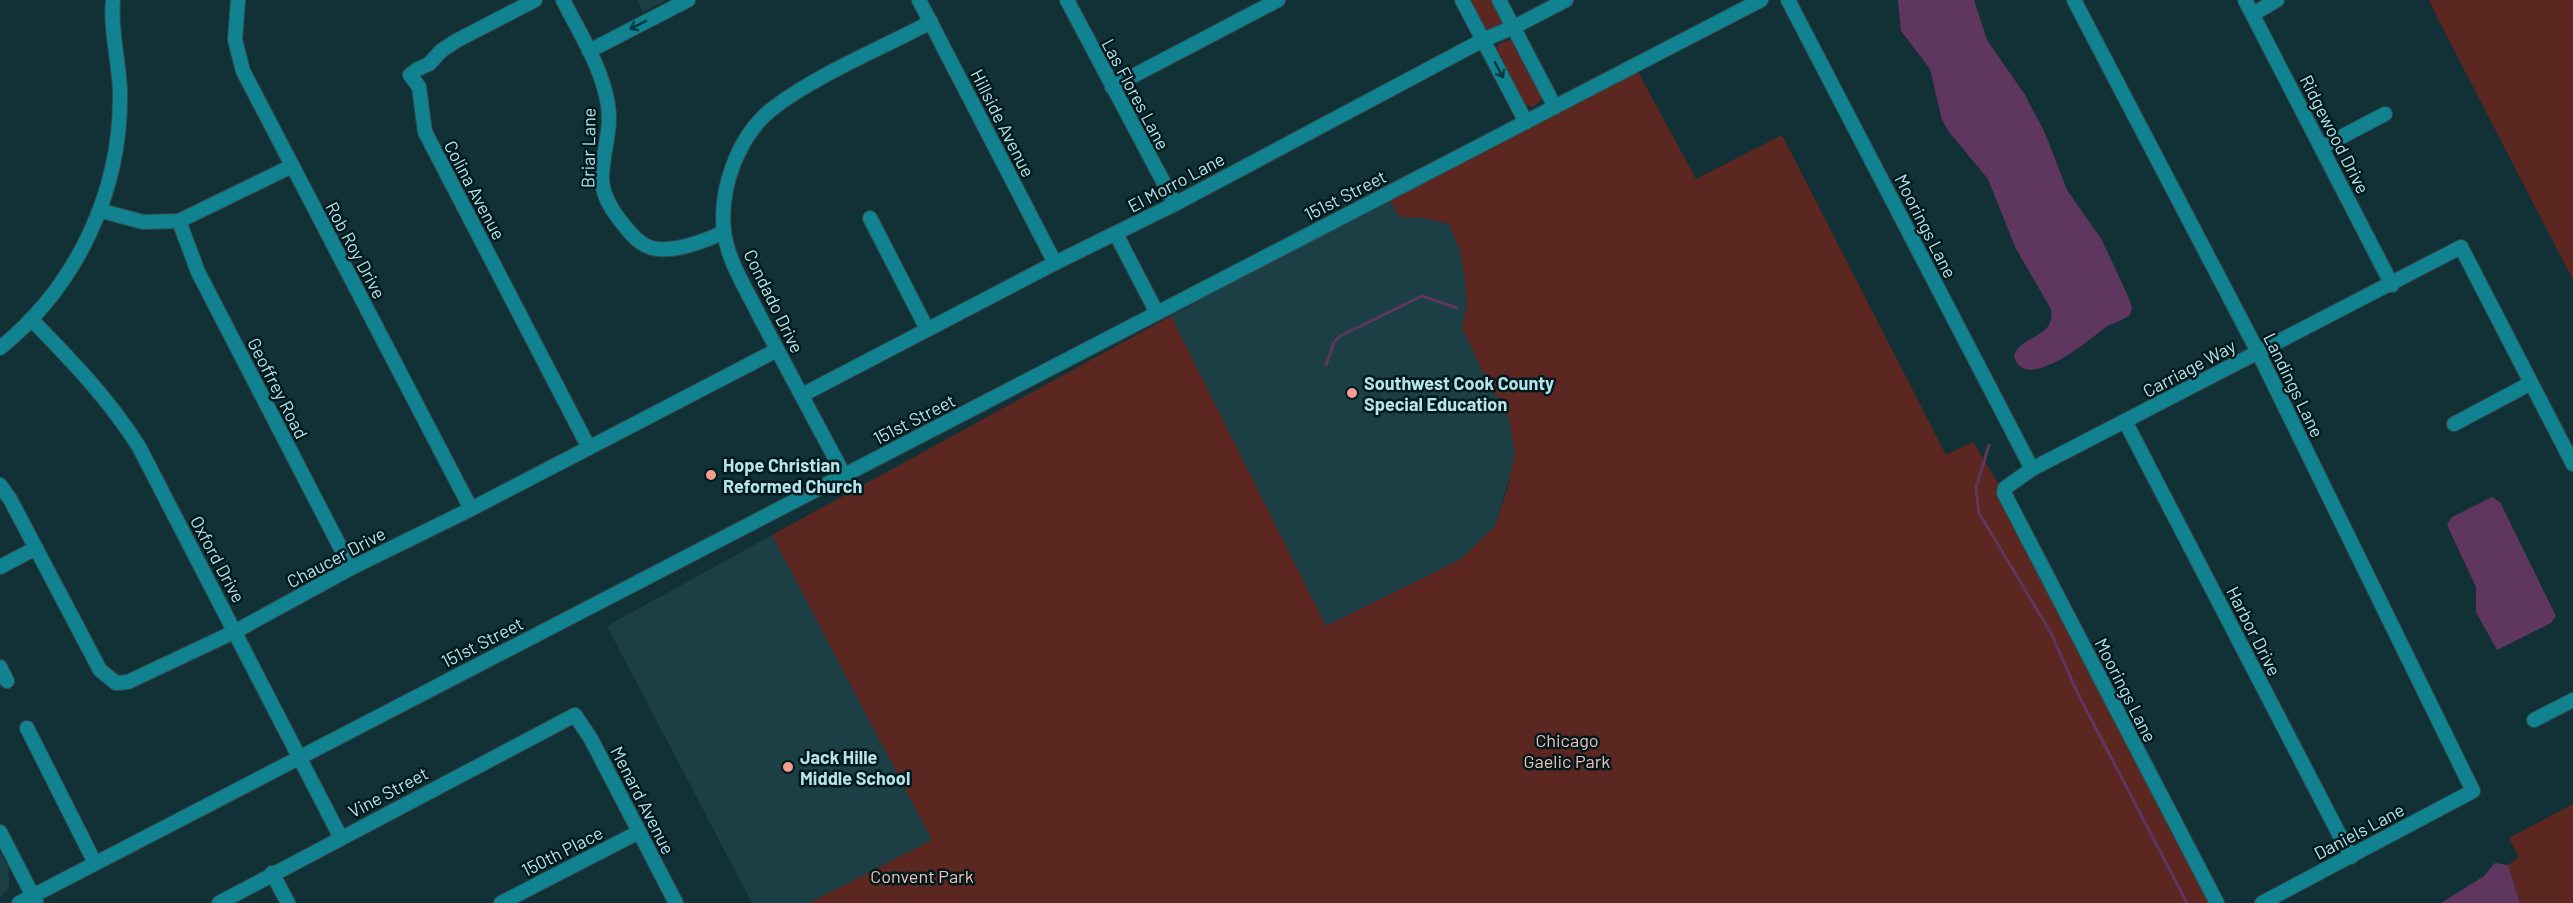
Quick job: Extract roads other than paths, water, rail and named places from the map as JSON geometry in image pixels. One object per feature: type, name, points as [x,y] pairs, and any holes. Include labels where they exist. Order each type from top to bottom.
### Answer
[{"type":"street","points":[[0,348],[31,319],[65,278],[102,211],[118,141],[120,109],[113,0]]},
{"type":"street","name":"Rob Roy Drive","points":[[238,0],[234,25],[238,56],[243,71],[471,509]]},
{"type":"street","name":"Colina Avenue","points":[[535,0],[456,41],[441,51],[429,64],[410,75],[419,87],[424,132],[589,447]]},
{"type":"street","name":"Briar Lane","points":[[563,0],[598,69],[608,105],[610,123],[602,178],[606,198],[612,210],[646,246],[665,249],[688,246],[724,232]]},
{"type":"street","points":[[589,51],[688,0]]},
{"type":"street","name":"Hillside Avenue","points":[[919,0],[1055,263]]},
{"type":"street","name":"Las Flores Lane","points":[[1067,0],[1175,204]]},
{"type":"street","points":[[1112,87],[1278,0]]},
{"type":"street","points":[[1462,0],[1526,122]]},
{"type":"street","points":[[1499,0],[1555,107]]},
{"type":"street","name":"El Morro Lane","points":[[802,395],[1055,263],[1175,204],[1483,40],[1566,0]]},
{"type":"street","name":"151st Street","points":[[19,903],[35,899],[95,863],[1761,0]]},
{"type":"street","name":"Moorings Lane","points":[[1788,0],[2032,470]]},
{"type":"street","name":"Landings Lane","points":[[2074,0],[2258,352],[2473,791]]},
{"type":"street","name":"Ridgewood Drive","points":[[2245,0],[2392,285]]},
{"type":"street","points":[[2253,14],[2277,0]]},
{"type":"street","name":"Condado Drive","points":[[844,476],[739,275],[724,232],[727,184],[736,160],[749,136],[770,111],[798,92],[931,22]]},
{"type":"street","points":[[2322,147],[2385,114]]},
{"type":"street","points":[[102,211],[143,222],[179,221],[292,166]]},
{"type":"street","points":[[870,218],[927,329]]},
{"type":"street","name":"Geoffrey Road","points":[[179,221],[198,272],[351,568]]},
{"type":"street","points":[[1116,234],[1157,313]]},
{"type":"street","name":"Carriage Way","points":[[2004,493],[2010,482],[2032,470],[2258,352],[2273,347],[2461,247],[2531,384]]},
{"type":"street","name":"Oxford Drive","points":[[31,319],[116,411],[140,447],[301,756],[340,838]]},
{"type":"street","name":"Chaucer Drive","points":[[0,485],[100,670],[116,683],[141,678],[236,631],[351,568],[471,509],[777,350]]},
{"type":"street","points":[[2454,424],[2531,384],[2573,464]]},
{"type":"street","name":"Harbor Drive","points":[[2125,421],[2351,857]]},
{"type":"street","name":"Moorings Lane","points":[[2004,493],[2217,903]]},
{"type":"street","points":[[0,567],[36,548]]},
{"type":"street","points":[[0,667],[7,681]]},
{"type":"street","points":[[2534,720],[2573,700]]},
{"type":"street","name":"Menard Avenue","points":[[575,715],[591,739],[676,903]]},
{"type":"street","name":"Vine Street","points":[[219,903],[575,715]]},
{"type":"street","points":[[27,728],[95,863]]},
{"type":"street","name":"Daniels Lane","points":[[2262,903],[2473,791]]},
{"type":"street","points":[[0,832],[35,899]]},
{"type":"street","name":"150th Place","points":[[501,903],[639,832]]},
{"type":"street","points":[[272,873],[288,903]]},
{"type":"waterway","points":[[1326,365],[1334,342],[1340,336],[1422,296],[1457,308]]},
{"type":"waterway","points":[[1989,445],[1976,488],[1979,513],[2051,633],[2078,694],[2187,903]]},
{"type":"place","name":"Southwest Cook County Special Education","points":[[1352,393]]},
{"type":"place","name":"Hope Christian Reformed Church","points":[[711,475]]},
{"type":"place","name":"Jack Hille Middle School","points":[[788,767]]},
{"type":"park label","name":"Chicago Gaelic Park","points":[[1567,750]]},
{"type":"park label","name":"Convent Park","points":[[922,876]]}]
